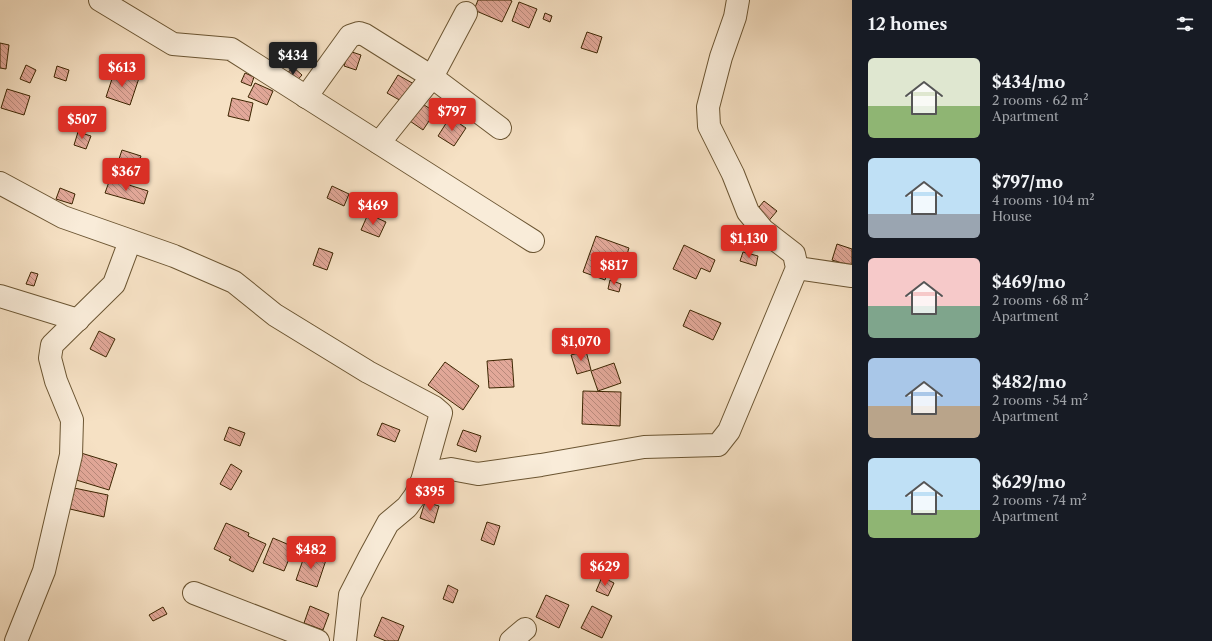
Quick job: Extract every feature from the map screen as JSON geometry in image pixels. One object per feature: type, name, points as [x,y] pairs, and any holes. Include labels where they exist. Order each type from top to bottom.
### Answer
[{"type":"street","points":[[100,0],[173,44],[231,50],[533,241]]},
{"type":"street","points":[[422,481],[432,472],[451,469],[478,474],[541,465],[644,447],[718,445],[729,431],[797,268],[794,254],[763,230],[748,212],[733,174],[709,126],[708,107],[721,57],[735,17],[738,0]]},
{"type":"street","points":[[379,143],[432,77],[466,13]]},
{"type":"street","points":[[306,97],[350,36],[359,34],[365,35],[432,77],[500,128]]},
{"type":"street","points":[[0,184],[63,217],[174,256],[234,282],[275,315],[368,372],[434,407],[442,413],[422,481],[415,496],[407,508],[388,523],[350,595],[345,641]]},
{"type":"street","points":[[16,641],[44,571],[71,455],[72,420],[56,381],[50,358],[52,345],[114,284],[130,241]]},
{"type":"street","points":[[797,268],[852,276]]},
{"type":"street","points":[[0,296],[78,320]]},
{"type":"street","points":[[194,593],[318,641]]},
{"type":"building","points":[[478,0],[512,1],[502,22],[474,10]]},
{"type":"building","points":[[519,2],[537,9],[529,28],[512,21]]},
{"type":"building","points":[[545,13],[552,16],[550,22],[543,19]]},
{"type":"building","points":[[587,32],[602,37],[597,53],[581,48]]},
{"type":"building","points":[[0,43],[9,45],[6,69],[0,68]]},
{"type":"building","points":[[349,51],[361,55],[356,70],[344,66]]},
{"type":"building","points":[[26,65],[36,70],[30,83],[20,79]]},
{"type":"building","points":[[57,66],[69,70],[66,81],[54,77]]},
{"type":"building","points":[[293,67],[302,75],[293,85],[284,77]]},
{"type":"building","points":[[115,70],[139,78],[130,105],[106,97]]},
{"type":"building","points":[[245,73],[254,77],[251,86],[241,82]]},
{"type":"building","points":[[398,75],[414,84],[403,102],[387,93]]},
{"type":"building","points":[[255,83],[273,91],[267,105],[248,97]]},
{"type":"building","points":[[7,89],[30,96],[24,115],[1,108]]},
{"type":"building","points":[[232,98],[253,103],[249,121],[228,116]]},
{"type":"building","points":[[418,101],[435,112],[423,130],[407,119]]},
{"type":"building","points":[[450,117],[466,128],[454,146],[438,136]]},
{"type":"building","points":[[78,132],[91,136],[86,149],[74,145]]},
{"type":"building","points":[[122,150],[141,156],[133,180],[114,174]]},
{"type":"building","points":[[110,179],[148,191],[144,204],[105,193]]},
{"type":"building","points":[[332,186],[349,194],[344,206],[327,198]]},
{"type":"building","points":[[60,188],[75,194],[72,204],[56,199]]},
{"type":"building","points":[[764,201],[777,211],[766,224],[754,213]]},
{"type":"building","points":[[368,214],[386,222],[379,237],[361,230]]},
{"type":"building","points":[[596,236],[629,248],[623,267],[611,262],[605,280],[583,272]]},
{"type":"building","points":[[837,244],[852,249],[852,266],[832,260]]},
{"type":"building","points":[[684,245],[715,260],[710,272],[701,268],[696,279],[673,269]]},
{"type":"building","points":[[319,248],[333,253],[327,270],[313,265]]},
{"type":"building","points":[[743,252],[758,256],[756,266],[740,261]]},
{"type":"building","points":[[31,272],[38,274],[34,286],[26,284]]},
{"type":"building","points":[[610,280],[621,284],[619,292],[608,289]]},
{"type":"building","points":[[690,310],[721,323],[713,340],[683,326]]},
{"type":"building","points":[[99,331],[115,339],[106,357],[90,349]]},
{"type":"building","points":[[586,351],[591,370],[577,374],[571,355]]},
{"type":"building","points":[[512,359],[514,387],[489,388],[487,361]]},
{"type":"building","points":[[445,362],[479,386],[463,410],[428,385]]},
{"type":"building","points":[[614,363],[621,383],[598,391],[591,371]]},
{"type":"building","points":[[583,391],[621,392],[620,426],[582,424]]},
{"type":"building","points":[[382,423],[400,430],[395,442],[377,435]]},
{"type":"building","points":[[229,427],[245,433],[240,446],[224,440]]},
{"type":"building","points":[[463,430],[481,436],[476,452],[457,445]]},
{"type":"building","points":[[81,453],[117,464],[109,490],[73,479]]},
{"type":"building","points":[[231,464],[242,471],[231,490],[220,484]]},
{"type":"building","points":[[74,488],[108,495],[104,517],[70,509]]},
{"type":"building","points":[[425,502],[439,506],[434,523],[420,518]]},
{"type":"building","points":[[487,522],[500,526],[494,545],[481,540]]},
{"type":"building","points":[[226,523],[249,533],[248,536],[266,544],[253,572],[229,560],[231,557],[214,549]]},
{"type":"building","points":[[273,538],[294,547],[284,571],[263,563]]},
{"type":"building","points":[[305,554],[326,560],[317,587],[296,580]]},
{"type":"building","points":[[602,577],[614,583],[608,596],[596,591]]},
{"type":"building","points":[[448,585],[458,590],[453,603],[443,599]]},
{"type":"building","points":[[546,595],[569,605],[559,628],[536,617]]},
{"type":"building","points":[[310,606],[329,614],[323,630],[304,623]]},
{"type":"building","points":[[592,606],[612,616],[602,638],[581,628]]},
{"type":"building","points":[[163,607],[167,614],[153,621],[149,615]]},
{"type":"building","points":[[382,617],[404,626],[398,641],[386,641],[374,636]]}]
